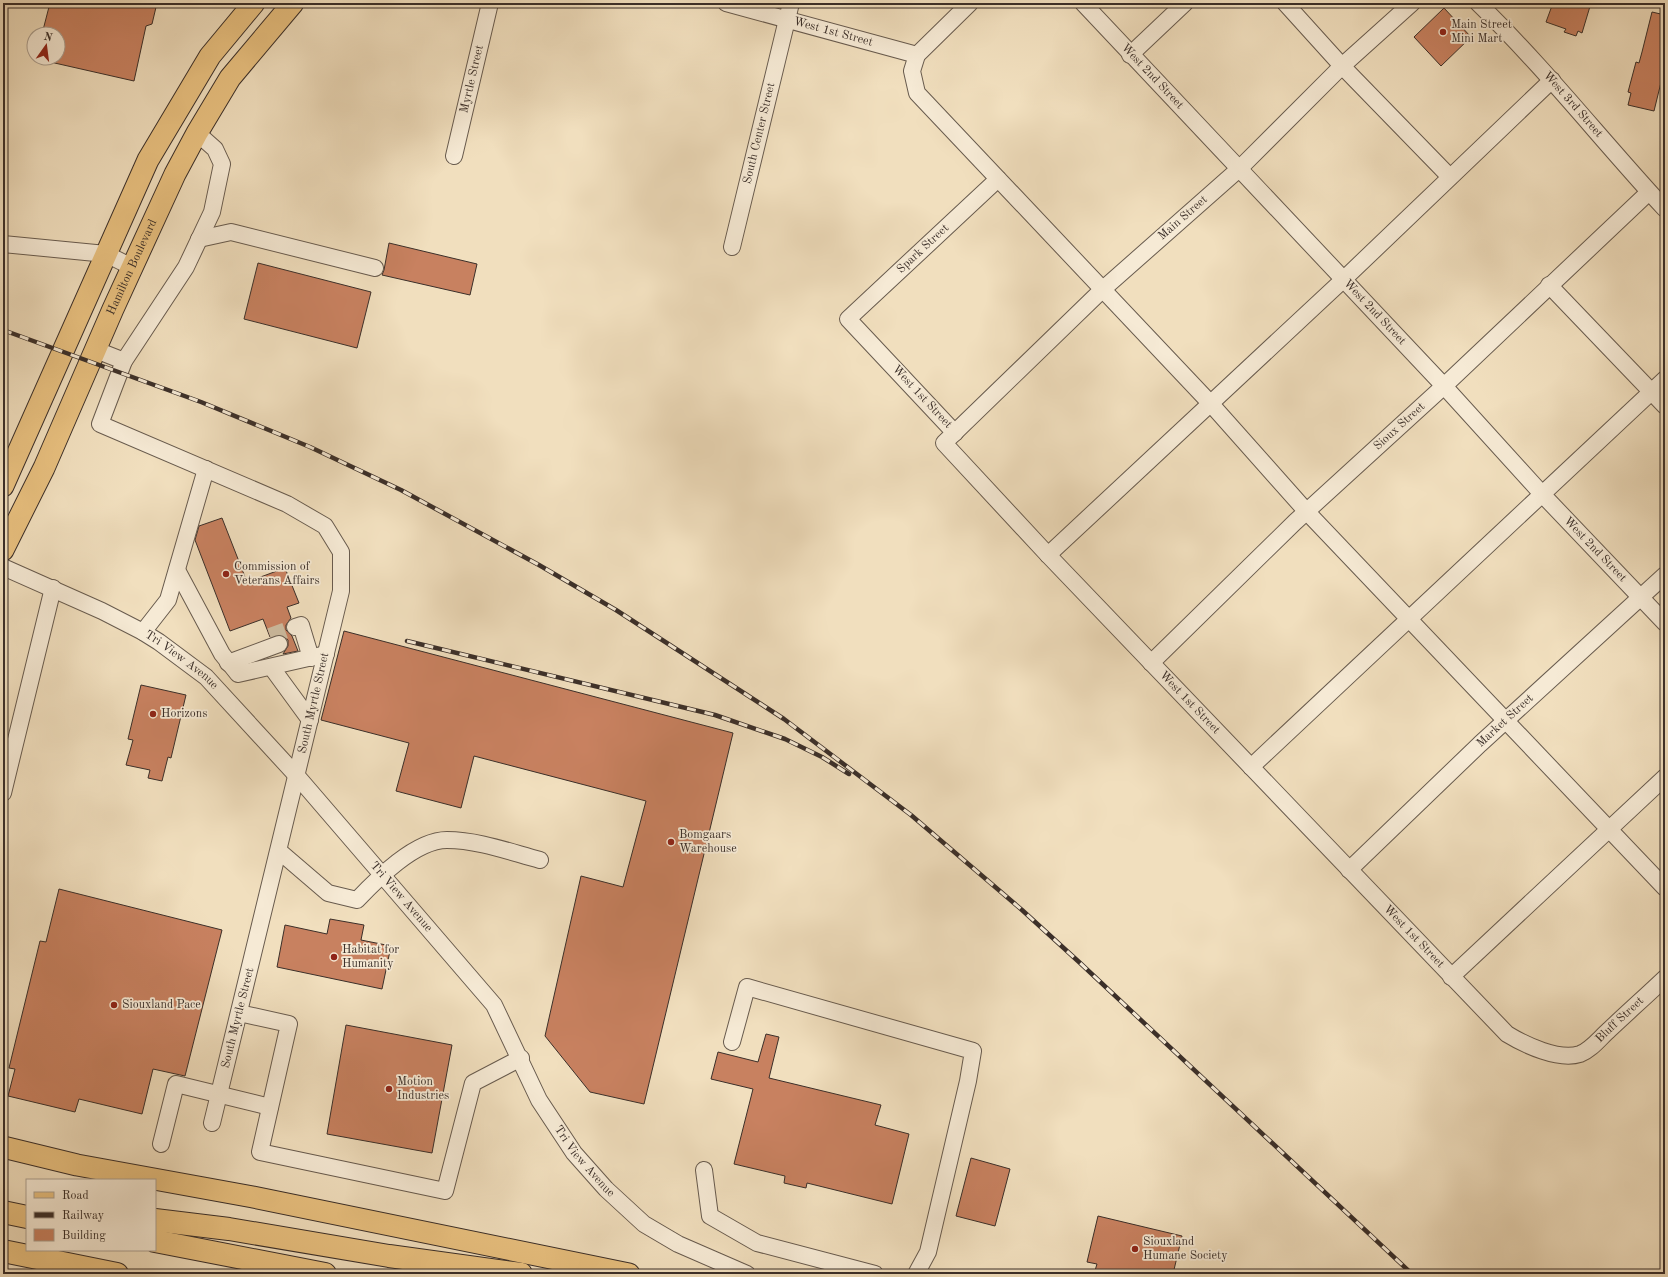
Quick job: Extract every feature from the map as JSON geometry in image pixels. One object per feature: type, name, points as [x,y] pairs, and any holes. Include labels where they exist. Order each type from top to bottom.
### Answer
[{"type":"highway","points":[[3,1203],[26,1205]]},
{"type":"highway","points":[[3,1212],[26,1217]]},
{"type":"highway","points":[[156,1220],[229,1229],[389,1256],[521,1274]]},
{"type":"highway","points":[[156,1242],[325,1274]]},
{"type":"highway","points":[[3,1251],[118,1274]]},
{"type":"main road","points":[[3,486],[148,160],[210,56],[254,3]]},
{"type":"main road","name":"Hamilton Boulevard","points":[[3,550],[44,468],[132,267],[175,174],[197,133],[230,78],[293,3]]},
{"type":"main road","points":[[3,1147],[77,1165],[154,1179]]},
{"type":"main road","points":[[156,1179],[253,1197],[629,1274]]},
{"type":"street","name":"Myrtle Street","points":[[454,156],[490,3]]},
{"type":"street","name":"West 1st Street","points":[[726,3],[917,55]]},
{"type":"street","name":"South Center Street","points":[[732,247],[791,3]]},
{"type":"street","points":[[970,3],[917,55],[912,71],[917,93],[1211,404],[1307,512],[1665,888]]},
{"type":"street","name":"West 2nd Street","points":[[1083,3],[1130,55],[1344,279],[1542,494],[1665,623]]},
{"type":"street","points":[[1130,55],[1185,3]]},
{"type":"street","points":[[1284,3],[1342,66],[1450,177]]},
{"type":"street","name":"Main Street","points":[[955,432],[1102,290],[1239,169],[1342,66],[1412,3]]},
{"type":"street","name":"West 3rd Street","points":[[1478,3],[1552,80],[1665,209]]},
{"type":"street","points":[[1048,555],[1344,279],[1552,80]]},
{"type":"street","points":[[96,350],[124,361],[186,267],[212,212],[222,164],[215,149],[197,133]]},
{"type":"street","name":"Spark Street","points":[[848,318],[998,179]]},
{"type":"street","name":"Sioux Street","points":[[1151,663],[1307,512],[1444,386],[1649,192]]},
{"type":"street","points":[[199,239],[231,232],[375,268]]},
{"type":"street","points":[[3,244],[106,254],[132,267]]},
{"type":"street","points":[[1549,285],[1665,406]]},
{"type":"street","name":"West 1st Street","points":[[848,318],[955,432],[944,443],[1048,555],[1451,977],[1508,1034],[1523,1044],[1547,1052],[1562,1055],[1572,1054]]},
{"type":"street","name":"South Myrtle Street","points":[[124,361],[100,424],[286,504],[325,526],[341,552],[341,591],[319,656],[310,720],[212,1123]]},
{"type":"street","points":[[1251,767],[1410,620],[1665,379]]},
{"type":"street","points":[[143,632],[168,600],[206,469]]},
{"type":"street","name":"Tri View Avenue","points":[[3,567],[52,588],[143,632],[206,677],[297,776],[494,1005],[521,1058],[539,1100],[570,1148],[606,1189],[644,1224],[685,1248],[747,1274]]},
{"type":"street","points":[[177,570],[225,658],[238,674],[272,668],[319,656]]},
{"type":"street","name":"Market Street","points":[[1349,870],[1480,744],[1665,574]]},
{"type":"street","points":[[3,793],[52,588]]},
{"type":"street","points":[[225,658],[288,636],[319,656]]},
{"type":"street","points":[[272,668],[310,720]]},
{"type":"street","points":[[1451,977],[1665,777]]},
{"type":"street","points":[[279,851],[328,893],[357,900],[381,874],[419,848],[446,840],[477,844],[540,860]]},
{"type":"street","name":"Bluff Street","points":[[1572,1054],[1580,1054],[1594,1044],[1665,978]]},
{"type":"street","points":[[732,1042],[747,987],[973,1051],[968,1081],[928,1252],[916,1274]]},
{"type":"street","points":[[239,1013],[289,1024],[260,1152],[445,1191],[474,1083],[521,1058]]},
{"type":"street","points":[[161,1144],[176,1084],[270,1107]]},
{"type":"street","points":[[704,1170],[710,1216],[757,1243],[875,1274]]},
{"type":"building","points":[[50,3],[157,3],[152,24],[146,26],[134,81],[66,66],[66,26],[44,26]]},
{"type":"building","points":[[1553,3],[1591,3],[1582,33],[1578,31],[1576,36],[1564,32],[1566,29],[1546,22]]},
{"type":"building","points":[[1444,8],[1471,37],[1441,66],[1414,37]]},
{"type":"building","points":[[1652,12],[1665,15],[1665,66],[1654,111],[1628,105],[1631,93],[1628,92],[1636,62],[1639,63]]},
{"type":"building","points":[[389,243],[477,264],[470,295],[382,275]]},
{"type":"building","points":[[258,263],[371,292],[357,348],[244,319]]},
{"type":"building","name":"Commission of Veterans Affairs","points":[[222,518],[247,582],[285,568],[299,603],[287,607],[291,618],[286,625],[286,630],[292,636],[298,651],[283,654],[288,646],[288,640],[281,635],[270,637],[263,619],[230,631],[195,540],[199,526]]},
{"type":"building","name":"Bomgaars Warehouse","points":[[344,631],[733,733],[644,1104],[590,1092],[545,1036],[581,876],[623,887],[646,801],[474,756],[461,808],[396,791],[409,743],[321,720]]},
{"type":"building","points":[[141,685],[186,695],[171,758],[168,757],[162,781],[148,778],[150,770],[126,765],[133,740],[128,739]]},
{"type":"building","name":"Siouxland Pace","points":[[59,889],[222,930],[185,1076],[153,1069],[142,1114],[79,1099],[75,1112],[8,1096],[15,1069],[9,1068],[40,941],[46,942]]},
{"type":"building","name":"Habitat for Humanity","points":[[330,919],[364,925],[361,940],[391,946],[382,989],[277,967],[285,925],[327,934]]},
{"type":"building","name":"Motion Industries","points":[[346,1025],[452,1045],[432,1153],[327,1134]]},
{"type":"building","points":[[766,1034],[779,1037],[769,1078],[881,1105],[875,1125],[909,1134],[892,1204],[807,1183],[806,1188],[784,1183],[785,1176],[734,1164],[753,1089],[711,1079],[718,1052],[758,1062]]},
{"type":"building","points":[[971,1158],[1010,1169],[995,1226],[956,1216]]},
{"type":"building","name":"Siouxland Humane Society","points":[[1098,1216],[1182,1236],[1173,1274],[1094,1274],[1097,1264],[1087,1262]]},
{"type":"tunnel","points":[[270,636],[295,627]]},
{"type":"railway","points":[[3,330],[201,402],[310,447],[401,490],[539,565],[616,610],[784,719],[911,815],[1022,910],[1412,1274]]},
{"type":"railway","points":[[407,641],[715,715],[785,739],[822,757],[849,774]]},
{"type":"place","name":"Main Street Mini Mart","points":[[1443,32]]},
{"type":"place","name":"Commission of Veterans Affairs","points":[[226,574]]},
{"type":"place","name":"Horizons","points":[[153,714]]},
{"type":"place","name":"Bomgaars Warehouse","points":[[671,842]]},
{"type":"place","name":"Habitat for Humanity","points":[[334,957]]},
{"type":"place","name":"Siouxland Pace","points":[[114,1005]]},
{"type":"place","name":"Motion Industries","points":[[389,1089]]},
{"type":"place","name":"Siouxland Humane Society","points":[[1135,1249]]}]
